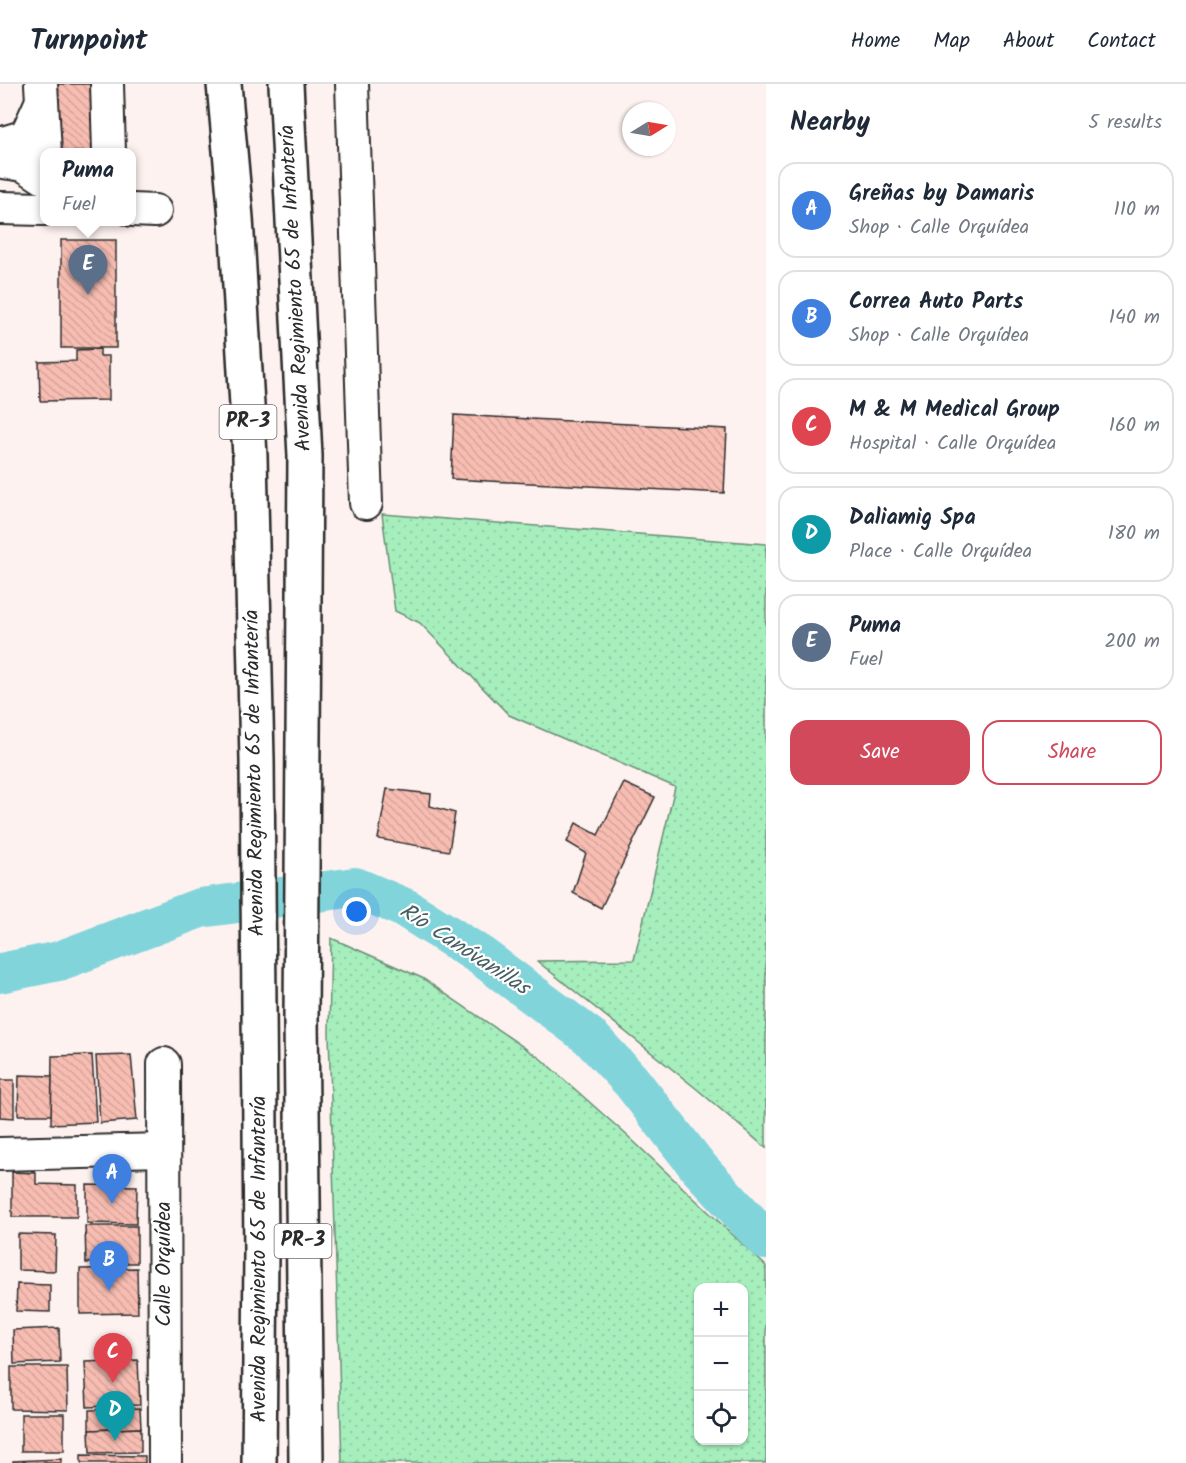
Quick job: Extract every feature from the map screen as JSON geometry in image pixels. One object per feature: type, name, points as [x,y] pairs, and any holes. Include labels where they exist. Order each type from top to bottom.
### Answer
[{"type":"main road","name":"Avenida Regimiento 65 de Infantería","points":[[224,84],[236,218],[250,456],[257,760],[261,1253],[259,1463]]},
{"type":"main road","name":"Avenida Regimiento 65 de Infantería","points":[[286,84],[305,456],[301,1019],[306,1463]]},
{"type":"street","points":[[107,84],[109,148]]},
{"type":"street","points":[[118,84],[120,148]]},
{"type":"street","points":[[352,84],[366,503]]},
{"type":"street","points":[[0,146],[3,142],[26,136],[41,93]]},
{"type":"street","points":[[41,93],[45,148]]},
{"type":"street","points":[[0,160],[24,165],[40,175]]},
{"type":"street","points":[[0,208],[40,209]]},
{"type":"street","name":"Calle Orquídea","points":[[164,1064],[165,1463]]},
{"type":"street","points":[[0,1154],[164,1150]]},
{"type":"green space","points":[[382,514],[766,544],[766,1148],[698,1090],[537,961],[634,960],[675,787],[509,715],[420,623],[395,611]]},
{"type":"green space","points":[[331,938],[422,978],[541,1059],[631,1139],[766,1266],[766,1463],[342,1463],[329,1033]]},
{"type":"building","points":[[51,84],[99,84],[102,148],[54,148]]},
{"type":"building","points":[[61,240],[116,240],[116,348],[61,348]]},
{"type":"building","points":[[100,349],[100,356],[109,356],[109,400],[40,401],[39,362],[76,361],[76,350]]},
{"type":"building","points":[[454,415],[727,429],[724,493],[451,479]]},
{"type":"building","points":[[624,783],[655,797],[601,908],[573,893],[586,853],[567,842],[576,823],[598,835]]},
{"type":"building","points":[[387,789],[431,794],[430,806],[455,813],[449,851],[378,839]]},
{"type":"building","points":[[92,1055],[96,1122],[51,1124],[52,1056]]},
{"type":"building","points":[[131,1055],[137,1120],[100,1123],[96,1056]]},
{"type":"building","points":[[19,1075],[52,1076],[51,1115],[18,1115]]},
{"type":"building","points":[[0,1080],[14,1080],[14,1118],[0,1117]]},
{"type":"building","points":[[12,1172],[36,1173],[36,1184],[77,1185],[77,1217],[12,1217]]},
{"type":"building","points":[[87,1185],[137,1186],[136,1224],[87,1223]]},
{"type":"building","points":[[85,1226],[137,1226],[137,1263],[86,1263]]},
{"type":"building","points":[[18,1234],[56,1235],[55,1271],[18,1270]]},
{"type":"building","points":[[137,1268],[138,1313],[80,1314],[80,1269]]},
{"type":"building","points":[[17,1284],[50,1285],[50,1312],[16,1311]]},
{"type":"building","points":[[59,1328],[60,1362],[14,1364],[13,1330]]},
{"type":"building","points":[[138,1360],[140,1405],[87,1407],[85,1362]]},
{"type":"building","points":[[11,1367],[67,1367],[68,1410],[11,1409]]},
{"type":"building","points":[[140,1408],[141,1428],[89,1430],[89,1410]]},
{"type":"building","points":[[21,1414],[64,1414],[64,1451],[21,1451]]},
{"type":"building","points":[[141,1428],[141,1452],[90,1453],[89,1430]]},
{"type":"building","points":[[81,1455],[145,1456],[145,1463],[81,1463]]},
{"type":"building","points":[[61,1459],[61,1463],[13,1463],[13,1461]]},
{"type":"waterway","name":"Río Canóvanillas","points":[[0,973],[59,961],[200,908],[355,887],[407,909],[481,956],[590,1037],[631,1081],[700,1169],[766,1240]]},
{"type":"place","name":"Puma","points":[[88,295]]},
{"type":"place","name":"Greñas by Damaris","points":[[112,1204]]},
{"type":"place","name":"Correa Auto Parts","points":[[109,1291]]},
{"type":"place","name":"M & M Medical Group","points":[[113,1383]]},
{"type":"place","name":"Daliamig Spa","points":[[115,1441]]}]
